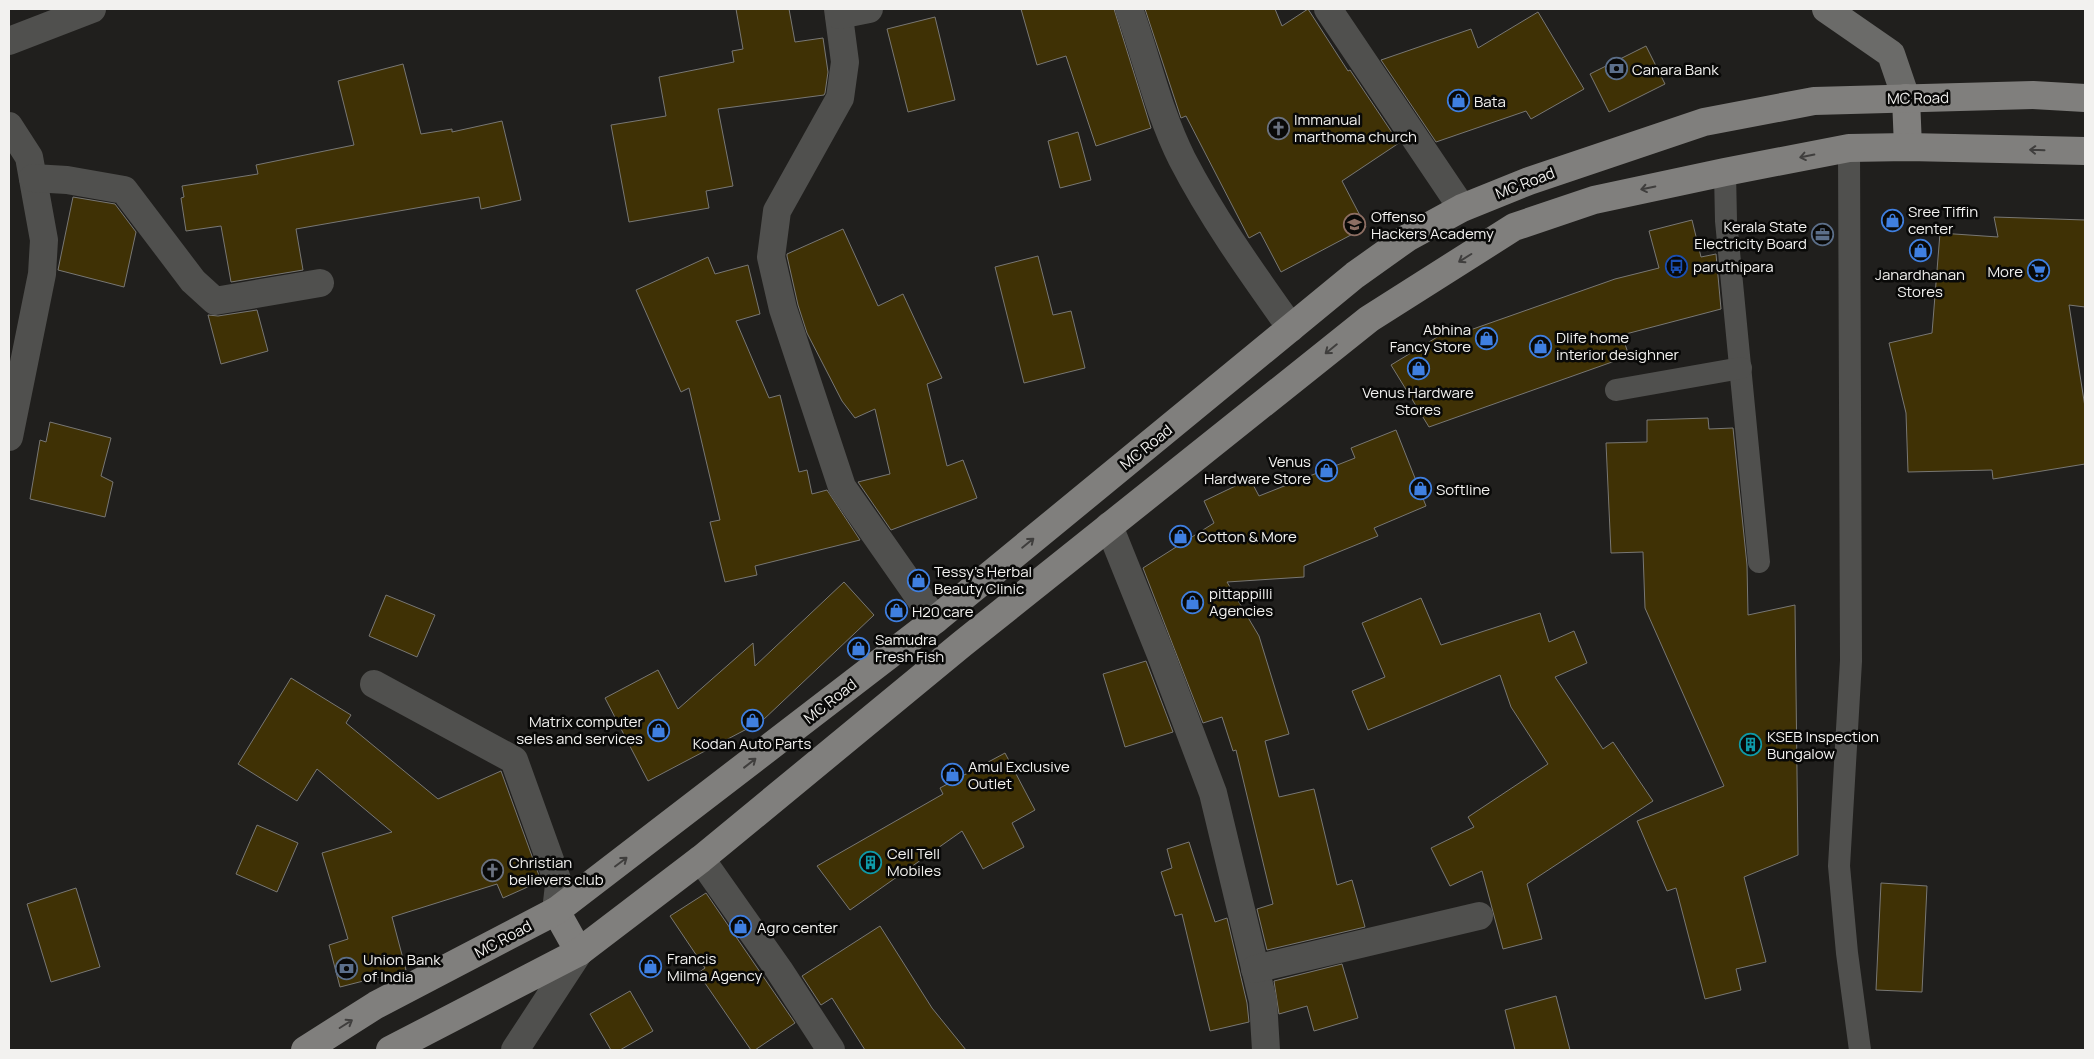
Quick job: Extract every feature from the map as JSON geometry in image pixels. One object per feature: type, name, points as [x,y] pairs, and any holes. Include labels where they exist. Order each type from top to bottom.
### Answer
[{"type":"main road","points":[[1826,9],[1891,54],[1906,98],[1908,146]]},
{"type":"main road","name":"MC Road","points":[[305,1050],[376,1005],[556,911],[935,620],[1355,275],[1407,238],[1462,208],[1529,181],[1704,122],[1814,101],[2033,95],[2085,98]]},
{"type":"main road","points":[[390,1050],[579,952],[701,859],[962,644],[1369,319],[1514,227],[1594,200],[1849,148],[1908,146],[2085,151]]},
{"type":"main road","points":[[556,911],[579,952]]},
{"type":"street","points":[[9,41],[92,9]]},
{"type":"street","points":[[869,9],[839,12],[845,62],[840,98],[778,211],[771,257],[783,309],[842,487],[935,620]]},
{"type":"street","points":[[1129,9],[1145,55],[1157,100],[1182,158],[1229,240],[1291,328]]},
{"type":"street","points":[[1328,9],[1462,208]]},
{"type":"street","points":[[9,126],[28,157],[44,240],[42,274],[9,437]]},
{"type":"street","points":[[32,178],[67,180],[124,190],[193,281],[215,301],[320,283]]},
{"type":"street","points":[[1109,526],[1162,656],[1213,793],[1263,1001],[1266,1050]]},
{"type":"street","points":[[374,684],[514,760],[559,886],[556,911]]},
{"type":"street","points":[[701,859],[779,970],[831,1050]]},
{"type":"street","points":[[1255,968],[1479,916]]},
{"type":"street","points":[[515,1050],[579,952]]},
{"type":"lane","points":[[1849,148],[1851,661],[1839,866],[1847,953],[1860,1050]]},
{"type":"lane","points":[[1725,172],[1726,222],[1759,562]]},
{"type":"lane","points":[[1616,390],[1741,368]]},
{"type":"building","points":[[736,9],[789,9],[795,42],[823,38],[828,72],[824,95],[718,109],[733,186],[706,191],[709,208],[629,222],[611,125],[666,116],[659,77],[734,62],[732,51],[743,49]]},
{"type":"building","points":[[1021,9],[1114,9],[1151,128],[1096,146],[1066,56],[1037,65]]},
{"type":"building","points":[[1145,9],[1275,9],[1282,26],[1308,9],[1348,71],[1350,70],[1399,143],[1342,181],[1366,227],[1281,272],[1260,232],[1249,238],[1186,116],[1181,118]]},
{"type":"building","points":[[1538,12],[1584,89],[1531,119],[1526,111],[1436,142],[1381,60],[1471,29],[1478,48]]},
{"type":"building","points":[[935,17],[955,100],[908,112],[887,29]]},
{"type":"building","points":[[1646,46],[1665,84],[1609,112],[1590,74]]},
{"type":"building","points":[[403,64],[421,134],[452,129],[452,132],[502,121],[521,200],[481,209],[479,197],[296,229],[303,270],[231,282],[221,226],[186,231],[181,198],[184,197],[182,186],[258,174],[256,165],[354,145],[338,81]]},
{"type":"building","points":[[1078,132],[1091,180],[1060,188],[1048,141]]},
{"type":"building","points":[[73,197],[115,204],[136,232],[124,287],[58,270]]},
{"type":"building","points":[[1994,217],[2085,220],[2085,307],[2069,305],[2085,407],[2085,464],[1993,479],[1992,470],[1908,472],[1906,413],[1889,343],[1932,333],[1940,233],[1998,237]]},
{"type":"building","points":[[1692,220],[1701,257],[1716,254],[1721,309],[1622,335],[1629,356],[1429,427],[1391,365],[1452,328],[1456,335],[1615,279],[1659,268],[1649,231]]},
{"type":"building","points":[[843,229],[878,306],[903,294],[942,378],[927,384],[947,466],[963,460],[977,498],[891,530],[858,482],[890,474],[875,409],[855,418],[842,401],[807,333],[798,305],[787,256],[787,254]]},
{"type":"building","points":[[1038,256],[1053,315],[1071,311],[1085,368],[1024,383],[995,267]]},
{"type":"building","points":[[708,257],[715,274],[748,265],[760,314],[736,321],[769,398],[780,395],[799,472],[807,470],[812,494],[827,490],[860,540],[755,566],[757,575],[725,582],[710,522],[720,520],[689,388],[681,392],[636,290]]},
{"type":"building","points":[[257,310],[268,351],[221,364],[208,315],[218,316]]},
{"type":"building","points":[[1708,418],[1709,429],[1733,428],[1747,565],[1748,615],[1795,605],[1798,855],[1744,877],[1766,962],[1736,969],[1741,990],[1705,999],[1676,888],[1667,891],[1637,821],[1724,786],[1645,608],[1643,552],[1611,553],[1606,443],[1647,442],[1647,420]]},
{"type":"building","points":[[50,422],[111,438],[101,476],[113,482],[105,517],[30,499],[40,440],[46,442]]},
{"type":"building","points":[[1396,430],[1426,506],[1374,528],[1378,536],[1304,566],[1304,577],[1227,582],[1259,636],[1289,734],[1265,741],[1279,797],[1314,789],[1337,885],[1352,880],[1365,927],[1267,950],[1257,909],[1273,904],[1236,750],[1233,751],[1222,717],[1203,723],[1143,568],[1214,523],[1204,501],[1250,479],[1259,496],[1355,458],[1351,448]]},
{"type":"building","points":[[844,582],[874,615],[762,721],[648,781],[605,698],[658,670],[678,709],[753,643],[755,666]]},
{"type":"building","points":[[386,595],[435,615],[417,657],[369,636]]},
{"type":"building","points":[[1421,598],[1441,645],[1540,613],[1549,642],[1574,631],[1587,663],[1555,677],[1603,749],[1613,742],[1653,801],[1527,884],[1542,939],[1503,949],[1482,871],[1450,886],[1431,848],[1474,827],[1468,817],[1548,764],[1511,707],[1500,675],[1368,730],[1352,691],[1385,677],[1362,623]]},
{"type":"building","points":[[1146,661],[1173,732],[1125,747],[1103,674]]},
{"type":"building","points":[[291,678],[351,715],[346,723],[438,799],[501,771],[541,881],[503,898],[497,884],[392,917],[406,970],[340,987],[329,945],[348,939],[322,853],[392,832],[317,769],[297,801],[238,764]]},
{"type":"building","points":[[1005,753],[1035,810],[1012,823],[1024,847],[983,869],[962,831],[850,910],[817,866],[943,794],[940,788]]},
{"type":"building","points":[[257,825],[298,843],[277,892],[236,874]]},
{"type":"building","points":[[1189,842],[1215,922],[1227,918],[1247,1003],[1249,1022],[1210,1031],[1182,914],[1175,916],[1161,872],[1172,868],[1167,849]]},
{"type":"building","points":[[1881,883],[1927,886],[1922,992],[1876,990]]},
{"type":"building","points":[[76,888],[100,967],[51,982],[27,904]]},
{"type":"building","points":[[706,893],[795,1023],[755,1050],[751,1050],[698,973],[705,968],[670,916]]},
{"type":"building","points":[[880,926],[932,1008],[966,1050],[865,1050],[832,998],[821,1005],[802,976]]},
{"type":"building","points":[[1342,964],[1358,1018],[1314,1031],[1307,1006],[1279,1014],[1274,981]]},
{"type":"building","points":[[630,991],[653,1031],[620,1050],[611,1050],[590,1014]]},
{"type":"building","points":[[1556,996],[1570,1050],[1515,1050],[1505,1010]]},
{"type":"place","name":"Canara Bank","points":[[1616,69]]},
{"type":"place","name":"Bata","points":[[1458,101]]},
{"type":"place","name":"Immanual marthoma church","points":[[1278,128]]},
{"type":"place","name":"Sree Tiffin center","points":[[1892,220]]},
{"type":"place","name":"Offenso Hackers Academy","points":[[1355,225]]},
{"type":"place","name":"Kerala State Electricity Board","points":[[1823,235]]},
{"type":"place","name":"Janardhanan Stores","points":[[1920,251]]},
{"type":"place","name":"paruthipara","points":[[1677,266]]},
{"type":"place","name":"More","points":[[2039,271]]},
{"type":"place","name":"Abhina Fancy Store","points":[[1487,338]]},
{"type":"place","name":"Dlife home interior desighner","points":[[1540,346]]},
{"type":"place","name":"Venus Hardware Stores","points":[[1418,369]]},
{"type":"place","name":"Venus Hardware Store","points":[[1327,470]]},
{"type":"place","name":"Softline","points":[[1420,489]]},
{"type":"place","name":"Cotton & More","points":[[1181,536]]},
{"type":"place","name":"Tessy's Herbal Beauty Clinic","points":[[918,580]]},
{"type":"place","name":"pittappilli Agencies","points":[[1193,602]]},
{"type":"place","name":"H20 care","points":[[896,611]]},
{"type":"place","name":"Samudra Fresh Fish","points":[[859,648]]},
{"type":"place","name":"Kodan Auto Parts","points":[[752,720]]},
{"type":"place","name":"Matrix computer seles and services","points":[[659,730]]},
{"type":"place","name":"KSEB Inspection Bungalow","points":[[1751,745]]},
{"type":"place","name":"Amul Exclusive Outlet","points":[[952,775]]},
{"type":"place","name":"Cell Tell Mobiles","points":[[871,862]]},
{"type":"place","name":"Christian believers club","points":[[493,871]]},
{"type":"place","name":"Agro center","points":[[741,927]]},
{"type":"place","name":"Francis Milma Agency","points":[[651,967]]},
{"type":"place","name":"Union Bank of India","points":[[347,968]]}]
